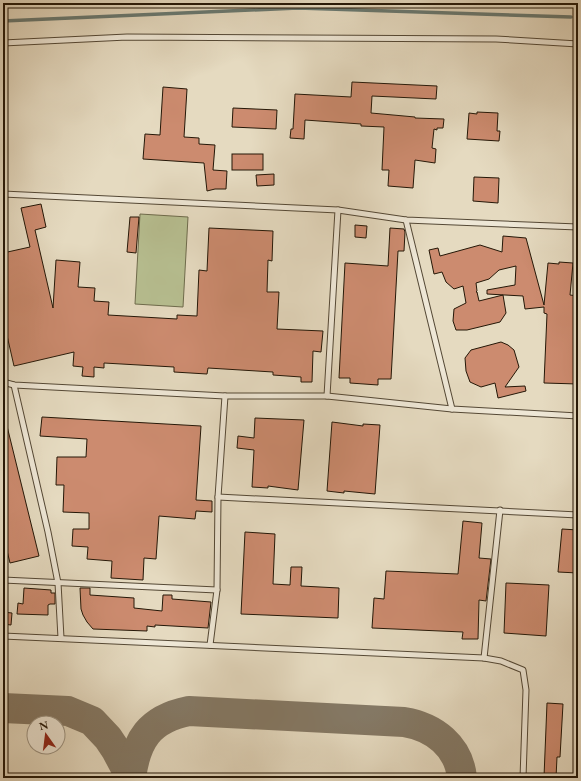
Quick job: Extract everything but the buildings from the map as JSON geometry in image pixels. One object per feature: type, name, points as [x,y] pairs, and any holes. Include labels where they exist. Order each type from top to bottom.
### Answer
[{"type":"lane","points":[[3,43],[126,36],[496,40],[578,44]]},
{"type":"lane","points":[[3,194],[338,210],[406,220],[578,227]]},
{"type":"lane","points":[[327,396],[338,210]]},
{"type":"lane","points":[[406,220],[452,409]]},
{"type":"lane","points":[[3,382],[14,385],[225,396],[327,396],[452,409],[578,416]]},
{"type":"lane","points":[[14,385],[48,532],[58,583],[61,638]]},
{"type":"lane","points":[[210,645],[218,590],[218,497],[225,396]]},
{"type":"lane","points":[[218,497],[578,515]]},
{"type":"lane","points":[[484,658],[500,510]]},
{"type":"lane","points":[[3,580],[218,590]]},
{"type":"lane","points":[[3,636],[484,658],[501,661],[523,670],[526,690],[523,778]]},
{"type":"green space","points":[[140,214],[188,217],[183,307],[135,304]]},
{"type":"waterway","points":[[3,21],[298,8],[571,17]]},
{"type":"taxiway","points":[[3,708],[68,711],[92,721],[108,738],[131,778]]},
{"type":"taxiway","points":[[131,778],[137,753],[141,742],[147,733],[154,726],[164,720],[189,711],[404,722],[425,728],[435,733],[443,740],[456,756],[462,778]]}]
